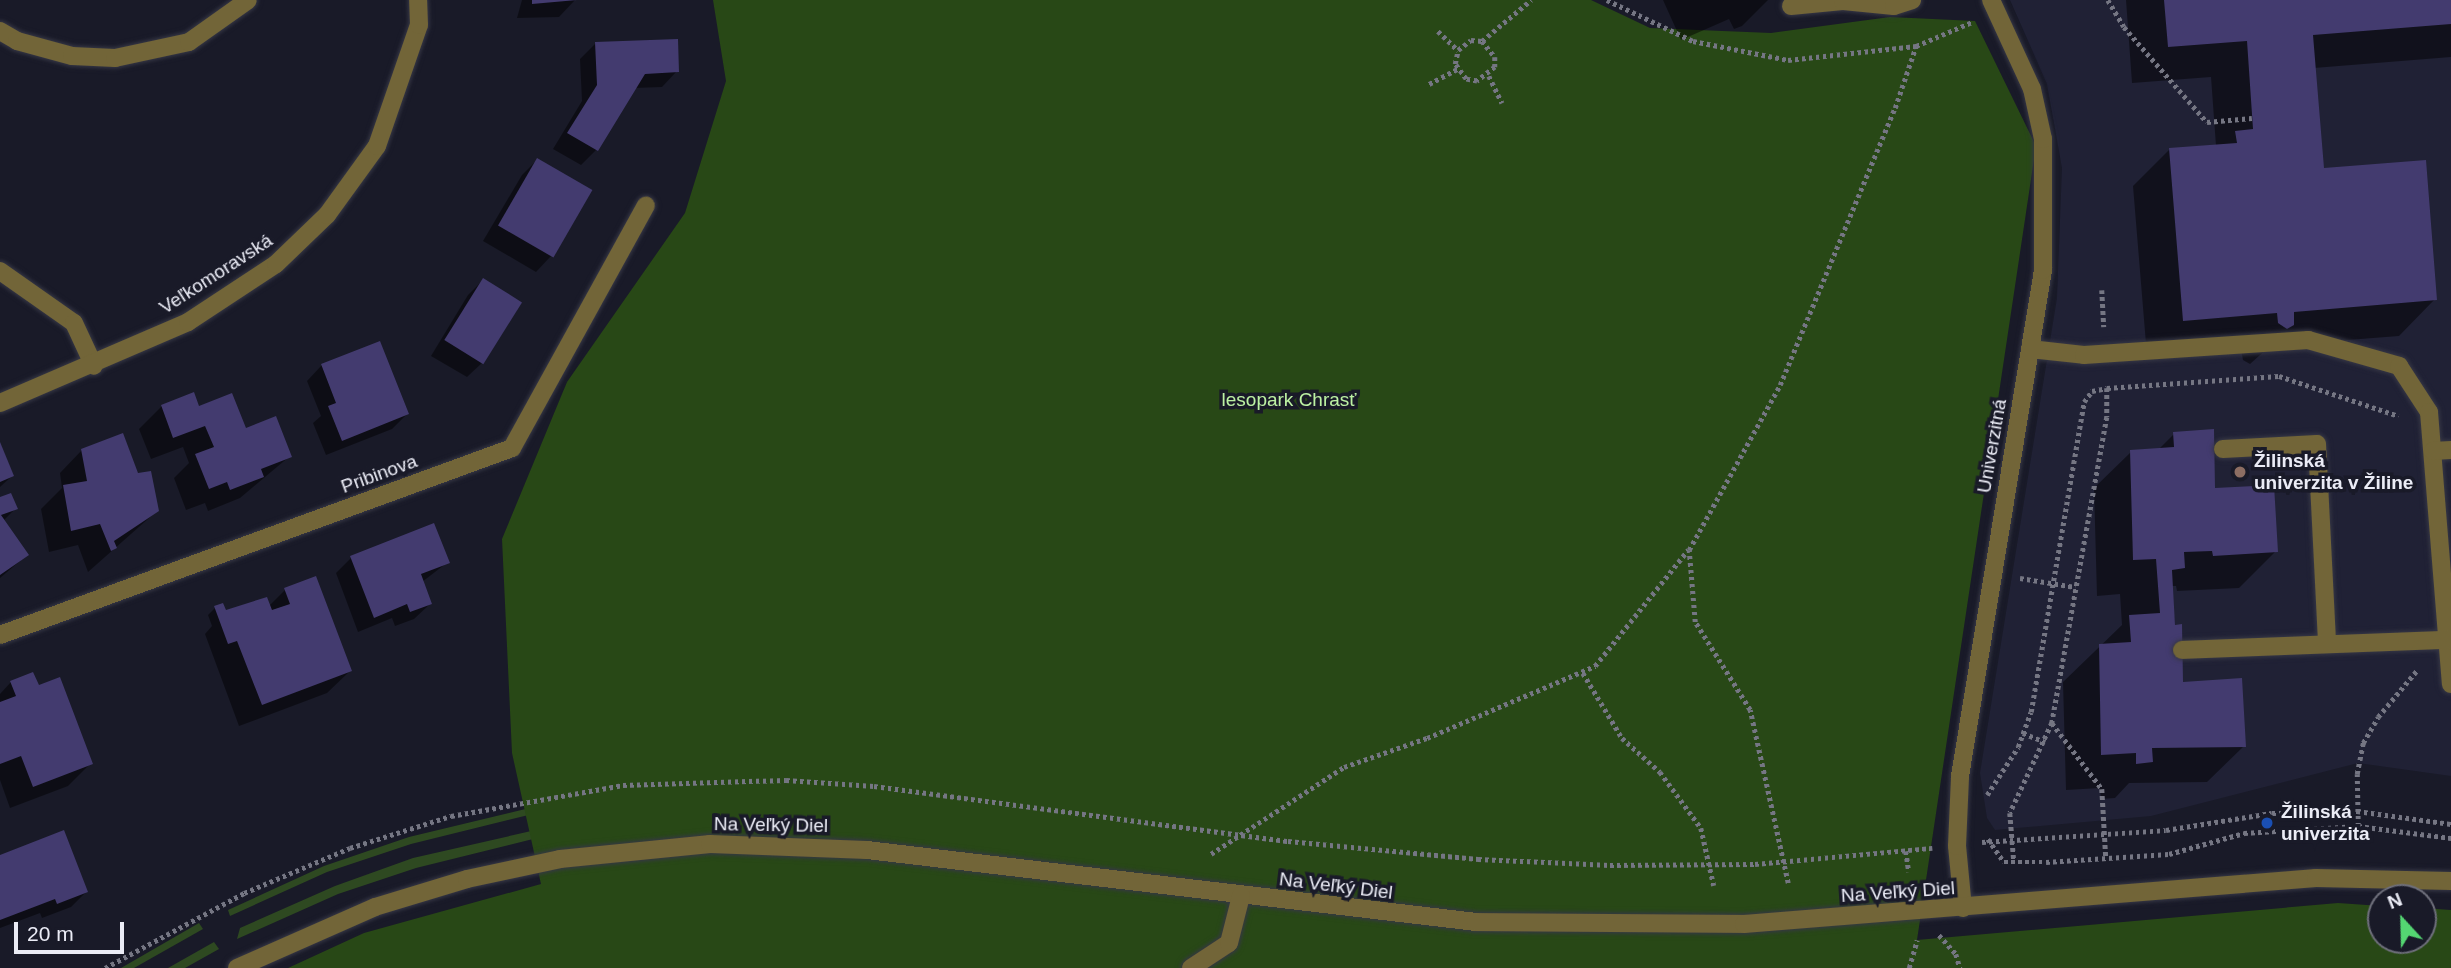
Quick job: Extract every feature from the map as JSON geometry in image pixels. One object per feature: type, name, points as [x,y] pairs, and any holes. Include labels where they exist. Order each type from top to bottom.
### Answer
[{"type":"street","points":[[0,31],[17,41],[72,55],[114,58],[190,43],[248,0]]},
{"type":"street","name":"Veľkomoravská","points":[[0,403],[94,366],[188,322],[275,264],[327,215],[377,146],[419,24],[418,0]]},
{"type":"street","points":[[1791,6],[1843,1],[1894,6],[1912,0]]},
{"type":"street","name":"Univerzitná","points":[[1963,908],[1957,846],[1960,776],[2043,270],[2043,139],[2032,89],[1993,4]]},
{"type":"street","name":"Pribinova","points":[[0,635],[512,448],[646,205]]},
{"type":"street","points":[[0,271],[74,323],[94,366]]},
{"type":"street","points":[[2029,349],[2105,354],[2308,340],[2399,366],[2429,412],[2442,450],[2446,640],[2451,684]]},
{"type":"street","points":[[2222,449],[2317,444],[2327,644]]},
{"type":"street","points":[[2182,649],[2446,640]]},
{"type":"street","name":"Na Veľký Diel","points":[[237,968],[374,907],[467,879],[560,859],[673,847],[780,845],[867,850],[1476,922],[1744,924],[2316,878],[2451,881]]},
{"type":"street","points":[[1191,968],[1229,943],[1241,896]]},
{"type":"path","points":[[1489,76],[1477,81],[1466,79],[1457,69],[1458,50],[1471,40],[1482,41],[1531,0]]},
{"type":"path","points":[[1607,0],[1693,41],[1788,60],[1916,46],[1993,4]]},
{"type":"path","points":[[2108,0],[2124,27],[2207,122],[2252,118]]},
{"type":"path","points":[[1438,32],[1458,50]]},
{"type":"path","points":[[1482,41],[1495,57],[1489,76],[1502,103]]},
{"type":"path","points":[[1211,853],[1345,766],[1427,738],[1583,673],[1595,666],[1616,643],[1689,550],[1780,384],[1895,107],[1916,46]]},
{"type":"path","points":[[1429,84],[1457,69]]},
{"type":"path","points":[[2014,862],[2014,796],[2033,770],[2052,723],[2107,417],[2102,290]]},
{"type":"path","points":[[1987,806],[1987,794],[2023,733],[2031,712],[2084,402],[2092,391],[2279,376],[2409,419]]},
{"type":"path","points":[[1689,550],[1695,622],[1750,710],[1788,883]]},
{"type":"path","points":[[1992,573],[2075,587]]},
{"type":"path","points":[[2358,827],[2363,743],[2378,717],[2418,668]]},
{"type":"path","points":[[1583,673],[1622,738],[1660,772],[1701,828],[1714,886]]},
{"type":"path","points":[[2052,723],[2102,789],[2106,858]]},
{"type":"path","points":[[2023,733],[2045,742]]},
{"type":"path","points":[[1988,841],[2166,830],[2272,813],[2357,811],[2451,824]]},
{"type":"path","points":[[1987,829],[1988,841],[2004,862],[2169,854],[2244,833],[2358,827],[2451,838]]},
{"type":"path","points":[[1906,850],[1909,872]]},
{"type":"path","points":[[1926,911],[1941,941],[1956,954],[1960,968]]},
{"type":"path","points":[[1909,968],[1917,940]]},
{"type":"shaded area","name":"Žilinská univerzita v Žiline","points":[[2010,0],[2451,0],[2451,776],[2358,763],[2151,816],[1995,830],[1987,818],[1980,773],[2057,298],[2062,168],[2047,84]]},
{"type":"green space","name":"lesopark Chrasť","points":[[713,0],[1591,0],[1650,28],[1771,33],[1890,17],[1975,21],[2036,146],[1917,940],[2338,903],[2367,905],[2367,954],[2437,954],[2437,909],[2451,910],[2451,968],[288,968],[364,933],[541,884],[512,753],[502,539],[567,382],[685,213],[726,81]]},
{"type":"green space","points":[[546,804],[549,810],[411,844],[327,872],[230,916],[228,910],[324,866],[409,837]]},
{"type":"green space","points":[[549,827],[549,835],[416,868],[338,894],[237,939],[240,928],[335,886],[413,858]]},
{"type":"green space","points":[[199,923],[203,929],[134,968],[121,968]]},
{"type":"green space","points":[[214,942],[219,949],[185,968],[168,968]]},
{"type":"building","points":[[532,0],[577,0],[532,4]]},
{"type":"building","points":[[2164,0],[2451,0],[2451,24],[2313,35],[2324,168],[2426,160],[2437,300],[2294,312],[2294,325],[2287,329],[2278,323],[2277,313],[2183,321],[2169,148],[2237,143],[2235,131],[2253,129],[2247,41],[2168,47]]},
{"type":"building","points":[[678,39],[679,72],[645,74],[598,151],[567,133],[597,85],[595,42]]},
{"type":"building","points":[[537,158],[592,190],[553,258],[498,226]]},
{"type":"building","points":[[483,278],[522,302],[483,364],[444,340]]},
{"type":"building","points":[[380,341],[409,414],[342,441],[328,406],[336,403],[321,364]]},
{"type":"building","points":[[194,392],[199,406],[232,393],[246,428],[276,416],[292,457],[261,469],[264,477],[230,490],[227,482],[209,489],[195,454],[214,447],[205,426],[173,438],[161,405]]},
{"type":"building","points":[[2214,429],[2215,488],[2274,485],[2278,552],[2213,556],[2212,551],[2184,552],[2185,568],[2172,570],[2175,625],[2182,624],[2183,682],[2242,678],[2246,747],[2152,748],[2153,762],[2136,764],[2136,753],[2101,755],[2099,644],[2131,642],[2129,615],[2160,613],[2156,559],[2133,560],[2130,450],[2174,447],[2173,432]]},
{"type":"building","points":[[123,433],[138,473],[151,471],[159,511],[114,541],[117,548],[111,551],[100,524],[71,531],[63,485],[87,481],[81,449]]},
{"type":"building","points":[[0,442],[14,476],[0,482]]},
{"type":"building","points":[[11,493],[18,509],[1,515],[29,555],[0,575],[0,497]]},
{"type":"building","points":[[434,523],[450,563],[421,574],[432,604],[410,612],[407,604],[374,618],[350,556]]},
{"type":"building","points":[[316,576],[352,671],[262,705],[237,641],[228,644],[214,606],[223,603],[226,610],[267,597],[272,610],[290,604],[284,588]]},
{"type":"building","points":[[33,672],[39,685],[60,677],[93,764],[33,787],[21,756],[0,764],[0,702],[16,696],[10,681]]},
{"type":"building","points":[[64,830],[88,892],[57,904],[55,899],[0,920],[0,855]]},
{"type":"place","name":"Žilinská univerzita v Žiline","points":[[2240,472]]},
{"type":"place","name":"Žilinská univerzita","points":[[2267,823]]}]
